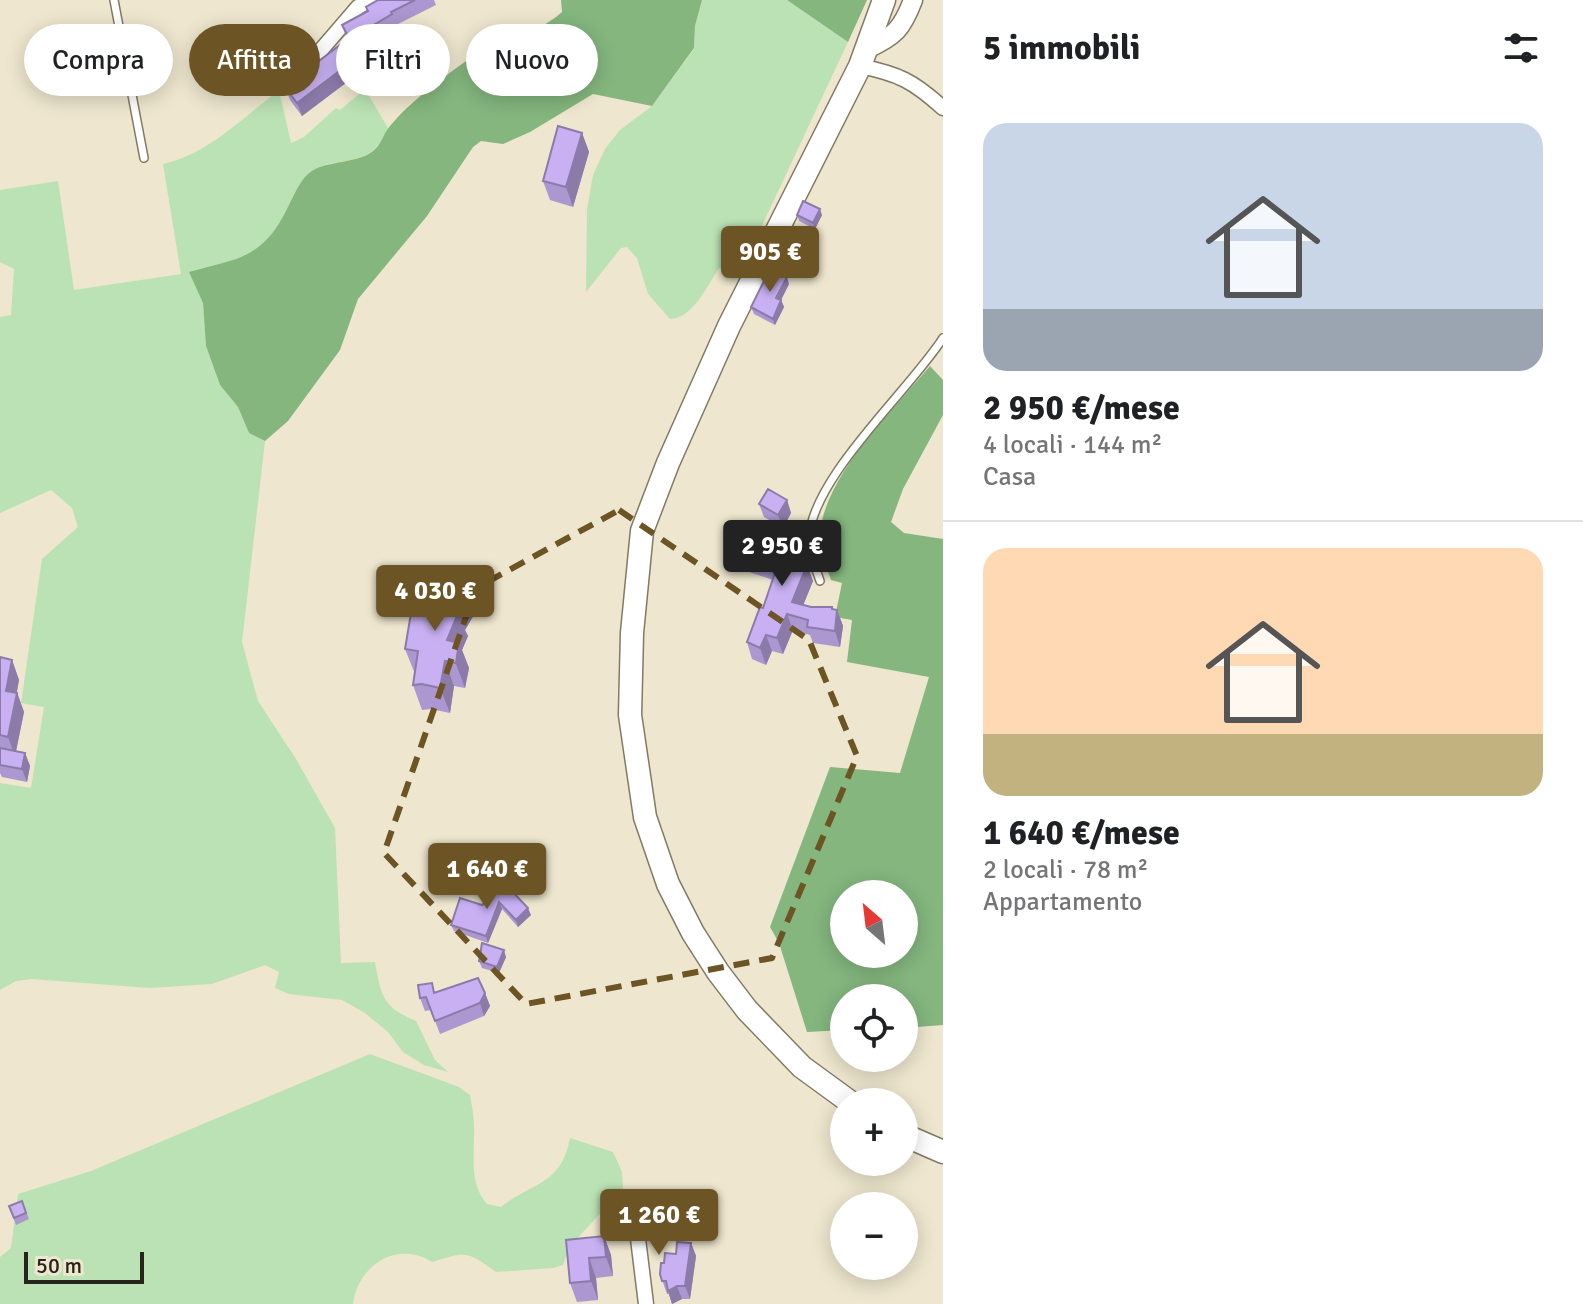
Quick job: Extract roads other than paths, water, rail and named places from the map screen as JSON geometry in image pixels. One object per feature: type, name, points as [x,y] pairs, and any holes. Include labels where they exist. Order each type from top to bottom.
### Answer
[{"type":"main road","points":[[831,1088],[802,1067],[747,1010],[693,933],[668,884],[645,817],[630,715],[632,633],[642,531],[668,463],[729,326],[864,58],[884,0]]},
{"type":"main road","points":[[918,1141],[943,1152]]},
{"type":"street","points":[[320,51],[358,7],[370,0]]},
{"type":"street","points":[[884,0],[893,18],[898,19],[912,3]]},
{"type":"street","points":[[912,3],[901,28],[864,58],[920,87],[943,108]]},
{"type":"street","points":[[635,1214],[646,1304]]},
{"type":"lane","points":[[114,0],[144,158]]},
{"type":"lane","points":[[820,581],[808,541],[819,501],[865,435],[943,338]]}]
